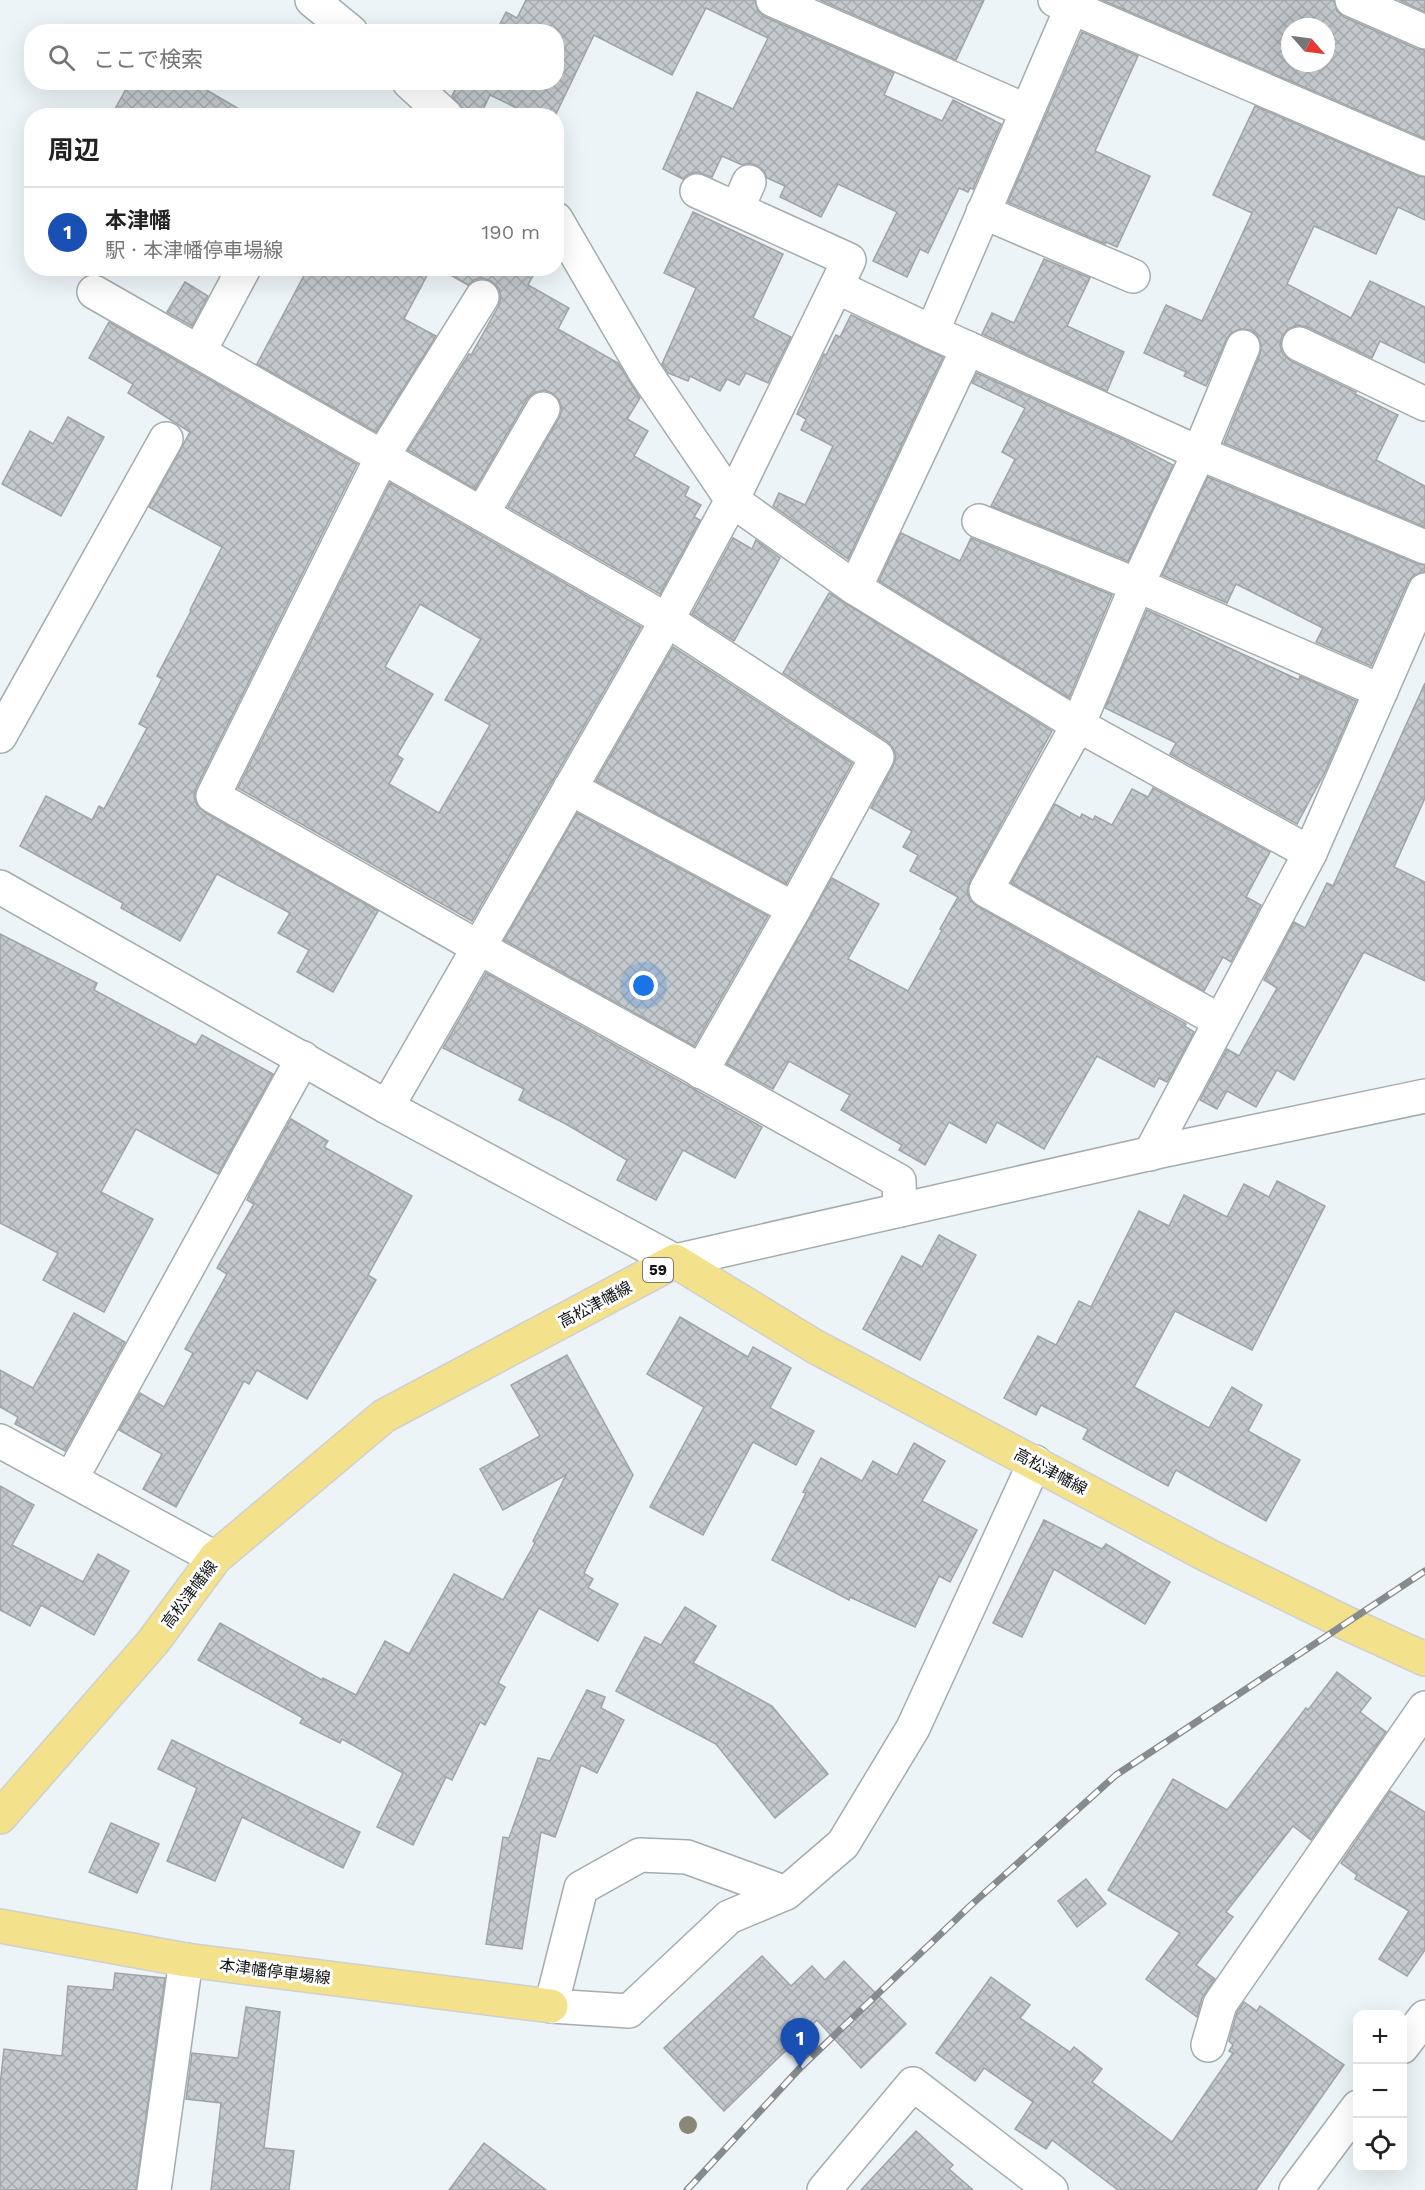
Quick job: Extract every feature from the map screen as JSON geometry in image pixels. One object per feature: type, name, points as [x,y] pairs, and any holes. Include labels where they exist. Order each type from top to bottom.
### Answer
[{"type":"main road","name":"高松津幡線","points":[[0,1818],[153,1641],[215,1558],[384,1416],[675,1261],[814,1346],[1209,1556],[1425,1659]]},
{"type":"main road","name":"本津幡停車場線","points":[[0,1926],[186,1960],[551,2006]]},
{"type":"street","points":[[773,0],[1027,111]]},
{"type":"street","points":[[1352,0],[1425,32]]},
{"type":"street","points":[[932,332],[1027,111],[1068,2],[1425,159]]},
{"type":"street","points":[[418,90],[437,108]]},
{"type":"street","points":[[387,1107],[667,620],[732,500],[849,260],[743,195],[697,191]]},
{"type":"street","points":[[983,213],[1133,276]]},
{"type":"street","points":[[564,233],[645,372],[732,500],[855,588],[1078,724],[1310,853]]},
{"type":"street","points":[[199,352],[240,276]]},
{"type":"street","points":[[837,286],[932,332],[1199,453],[1425,547]]},
{"type":"street","points":[[94,292],[667,620],[877,757],[701,1072]]},
{"type":"street","points":[[482,297],[382,457],[213,796],[477,947],[899,1181],[900,1210]]},
{"type":"street","points":[[1299,344],[1425,404]]},
{"type":"street","points":[[1220,1021],[986,890],[1078,724],[1137,585],[1199,453],[1243,347]]},
{"type":"street","points":[[855,588],[968,348]]},
{"type":"street","points":[[482,514],[543,409]]},
{"type":"street","points":[[0,736],[166,439]]},
{"type":"street","points":[[979,521],[1137,585],[1381,691]]},
{"type":"street","points":[[1150,1154],[1310,853],[1425,590]]},
{"type":"street","points":[[570,788],[794,909]]},
{"type":"street","points":[[0,887],[387,1107],[675,1261],[1150,1154],[1425,1096]]},
{"type":"street","points":[[71,1479],[303,1058]]},
{"type":"street","points":[[0,1441],[215,1558]]},
{"type":"street","points":[[786,1893],[687,1857],[640,1855],[580,1888],[551,2006],[629,2011],[729,1917],[786,1893],[843,1844],[913,1728],[1035,1462]]},
{"type":"street","points":[[1208,2045],[1220,2004],[1425,1708]]},
{"type":"street","points":[[154,2190],[186,1960]]},
{"type":"street","points":[[1407,2040],[1425,2017]]},
{"type":"street","points":[[824,2190],[913,2084],[1051,2190]]},
{"type":"street","points":[[1296,2190],[1353,2114]]},
{"type":"building","points":[[526,0],[755,0],[758,11],[765,17],[894,73],[884,95],[942,121],[953,100],[1001,124],[973,189],[970,188],[968,192],[959,188],[928,253],[920,249],[907,277],[873,261],[897,212],[838,184],[821,217],[780,197],[785,186],[767,178],[764,171],[756,165],[748,163],[742,165],[722,156],[712,177],[696,172],[683,179],[663,169],[697,92],[733,109],[768,38],[706,8],[672,75],[594,35],[559,108],[517,108],[490,95],[484,108],[462,108],[452,96],[455,90],[564,90],[564,24],[500,24],[506,12],[517,18]]},
{"type":"building","points":[[820,0],[984,0],[956,60]]},
{"type":"building","points":[[1102,0],[1334,0],[1337,11],[1344,17],[1417,49],[1425,50],[1425,139]]},
{"type":"building","points":[[1399,0],[1425,0],[1425,12]]},
{"type":"building","points":[[1082,32],[1138,56],[1095,151],[1150,176],[1117,247],[1106,242],[1105,244],[1008,202]]},
{"type":"building","points":[[126,90],[207,90],[237,108],[115,108]]},
{"type":"building","points":[[1255,106],[1425,177],[1425,220],[1398,207],[1376,254],[1314,226],[1287,284],[1351,318],[1370,281],[1425,307],[1425,363],[1380,341],[1372,358],[1307,327],[1298,325],[1288,329],[1282,336],[1280,345],[1283,354],[1291,361],[1398,415],[1376,460],[1425,486],[1425,527],[1224,443],[1260,354],[1261,344],[1257,335],[1251,330],[1240,329],[1231,333],[1206,386],[1184,376],[1186,372],[1144,353],[1166,305],[1202,321],[1252,213],[1213,195]]},
{"type":"building","points":[[693,212],[783,254],[753,318],[791,337],[768,383],[746,373],[739,385],[727,379],[720,391],[690,376],[688,381],[668,373],[662,364],[696,288],[664,273]]},
{"type":"building","points":[[1044,259],[1090,278],[1067,326],[1124,352],[1107,391],[982,334],[992,313],[1014,323]]},
{"type":"building","points":[[304,276],[427,276],[404,319],[436,336],[376,432],[257,364]]},
{"type":"building","points":[[452,276],[533,276],[528,285],[569,308],[558,329],[618,363],[640,398],[627,419],[648,431],[634,456],[689,487],[685,496],[701,505],[694,517],[700,520],[660,594],[508,507],[559,418],[562,410],[559,400],[552,393],[544,390],[534,393],[527,399],[475,489],[408,450],[469,354],[471,355],[498,307],[501,298],[499,289],[491,281],[482,278],[468,285]]},
{"type":"building","points":[[185,282],[208,296],[192,326],[167,312]]},
{"type":"building","points":[[851,315],[943,357],[848,559],[773,506],[779,493],[805,505],[833,446],[801,430],[806,419],[797,414],[824,354],[826,355],[836,335],[840,337]]},
{"type":"building","points":[[109,322],[357,464],[194,796],[197,805],[204,812],[378,911],[333,992],[297,972],[309,950],[278,933],[290,913],[217,874],[180,941],[121,908],[123,903],[20,846],[46,796],[92,820],[99,806],[104,809],[147,728],[139,724],[162,679],[157,676],[222,547],[149,507],[190,432],[128,393],[133,384],[89,358]]},
{"type":"building","points":[[977,373],[1127,441],[1173,465],[1128,561],[991,506],[1015,459],[1002,452],[1025,408],[972,383]]},
{"type":"building","points":[[68,417],[104,437],[61,516],[2,484],[30,431],[53,444]]},
{"type":"building","points":[[1208,477],[1425,565],[1425,572],[1414,575],[1408,582],[1371,666],[1316,642],[1323,628],[1236,584],[1227,603],[1162,575]]},
{"type":"building","points":[[390,483],[641,627],[472,921],[238,788]],"holes":[[[420,604],[481,639],[445,700],[490,725],[439,813],[389,784],[403,759],[397,755],[433,694],[385,667]]]},
{"type":"building","points":[[901,533],[960,561],[971,538],[1112,595],[1069,698],[879,581]]},
{"type":"building","points":[[733,538],[752,549],[756,540],[780,558],[734,641],[692,614]]},
{"type":"building","points":[[829,593],[1052,731],[970,881],[967,891],[970,900],[1186,1024],[1185,1026],[1194,1032],[1167,1082],[1159,1078],[1154,1087],[1097,1056],[1044,1149],[997,1122],[986,1143],[949,1122],[925,1165],[899,1150],[902,1145],[841,1110],[850,1095],[789,1061],[773,1089],[727,1064],[832,878],[879,904],[848,959],[908,991],[958,897],[910,871],[918,855],[903,847],[912,831],[871,808],[893,766],[896,756],[893,748],[887,741],[783,673]]},
{"type":"building","points":[[1147,610],[1299,680],[1300,676],[1356,701],[1325,772],[1297,824],[1170,754],[1176,743],[1105,708]]},
{"type":"building","points":[[673,647],[852,763],[786,884],[596,781]]},
{"type":"building","points":[[1425,683],[1425,798],[1394,867],[1425,882],[1425,981],[1364,952],[1294,1080],[1277,1070],[1256,1107],[1227,1091],[1217,1109],[1200,1100],[1227,1049],[1239,1056],[1277,988],[1264,980],[1294,922],[1305,928],[1327,883],[1333,886]]},
{"type":"building","points":[[1153,788],[1270,852],[1246,897],[1261,905],[1231,962],[1223,957],[1204,991],[1011,883],[1055,804],[1080,818],[1082,814],[1093,820],[1095,816],[1112,825],[1132,789],[1148,797]]},
{"type":"building","points":[[577,813],[768,916],[694,1046],[504,940]]},
{"type":"building","points":[[0,934],[97,983],[94,990],[196,1045],[202,1035],[273,1074],[218,1174],[136,1129],[101,1192],[153,1219],[104,1312],[43,1280],[58,1253],[0,1223]]},
{"type":"building","points":[[486,973],[762,1127],[735,1178],[683,1150],[656,1200],[617,1180],[627,1160],[566,1124],[519,1100],[524,1089],[443,1048]]},
{"type":"building","points":[[291,1119],[328,1141],[324,1147],[412,1196],[368,1275],[376,1280],[307,1399],[257,1370],[249,1384],[244,1381],[176,1507],[143,1489],[162,1454],[119,1430],[140,1393],[164,1407],[193,1353],[185,1349],[227,1274],[217,1268],[254,1204],[247,1200]]},
{"type":"building","points":[[1277,1181],[1325,1206],[1252,1350],[1175,1311],[1134,1387],[1209,1428],[1232,1387],[1262,1405],[1248,1431],[1300,1460],[1266,1521],[1176,1470],[1168,1486],[1083,1439],[1088,1429],[1041,1405],[1036,1415],[1004,1398],[1038,1336],[1056,1345],[1079,1301],[1091,1307],[1139,1211],[1169,1226],[1184,1195],[1227,1217],[1244,1184],[1269,1197]]},
{"type":"building","points":[[939,1235],[976,1255],[920,1360],[863,1329],[902,1256],[922,1267]]},
{"type":"building","points":[[74,1313],[125,1342],[65,1451],[15,1424],[18,1417],[0,1407],[0,1370],[33,1388]]},
{"type":"building","points":[[680,1317],[748,1357],[753,1347],[791,1368],[770,1408],[814,1431],[796,1465],[753,1442],[703,1535],[650,1507],[704,1407],[647,1374]]},
{"type":"building","points":[[567,1355],[633,1475],[584,1573],[593,1579],[588,1588],[618,1604],[598,1641],[539,1608],[498,1683],[505,1687],[485,1725],[480,1722],[452,1780],[446,1777],[413,1845],[377,1827],[403,1773],[342,1739],[340,1743],[300,1723],[303,1718],[198,1660],[220,1623],[322,1680],[323,1678],[356,1695],[385,1641],[409,1654],[454,1574],[503,1600],[535,1543],[533,1541],[566,1475],[503,1510],[480,1469],[540,1436],[511,1385]]},
{"type":"building","points":[[914,1443],[945,1461],[922,1501],[977,1530],[950,1582],[939,1576],[915,1627],[850,1597],[849,1600],[772,1560],[821,1458],[862,1481],[873,1461],[897,1475]]},
{"type":"building","points":[[0,1486],[34,1505],[12,1545],[83,1582],[98,1554],[129,1571],[94,1635],[41,1605],[30,1626],[0,1610]]},
{"type":"building","points":[[1044,1520],[1102,1549],[1106,1544],[1170,1582],[1145,1624],[1054,1569],[1022,1637],[993,1623]]},
{"type":"building","points":[[685,1607],[716,1626],[693,1663],[772,1706],[828,1774],[775,1818],[716,1744],[616,1691],[645,1637],[661,1645]]},
{"type":"building","points":[[1337,1672],[1371,1698],[1360,1712],[1386,1732],[1311,1840],[1293,1826],[1226,1912],[1233,1917],[1196,1965],[1215,1979],[1202,1998],[1197,2017],[1146,1979],[1180,1933],[1108,1890],[1173,1779],[1227,1810],[1306,1708],[1308,1710]]},
{"type":"building","points":[[587,1690],[605,1697],[601,1708],[624,1720],[597,1773],[581,1765],[555,1837],[541,1832],[522,1949],[486,1944],[503,1837],[509,1838],[538,1758],[550,1761]]},
{"type":"building","points":[[172,1740],[360,1832],[343,1868],[242,1817],[215,1881],[167,1861],[197,1788],[158,1769]]},
{"type":"building","points":[[1390,1791],[1425,1812],[1425,1950],[1407,1976],[1379,1959],[1409,1911],[1355,1879],[1357,1875],[1341,1863]]},
{"type":"building","points":[[111,1823],[159,1844],[137,1893],[89,1872]]},
{"type":"building","points":[[1086,1879],[1106,1904],[1077,1927],[1058,1901]]},
{"type":"building","points":[[762,1956],[791,1986],[812,1966],[825,1980],[844,1961],[906,2024],[861,2068],[817,2020],[724,2111],[664,2048]]},
{"type":"building","points":[[115,1973],[165,1978],[136,2190],[0,2190],[0,2085],[4,2049],[62,2056],[68,1986],[113,1990]]},
{"type":"building","points":[[991,1977],[1030,2005],[1020,2018],[1070,2052],[1074,2047],[1102,2069],[1092,2082],[1172,2142],[1233,2053],[1229,2051],[1233,2045],[1229,2041],[1237,2012],[1244,2002],[1257,2011],[1260,2006],[1344,2065],[1256,2190],[1118,2190],[1052,2140],[1046,2149],[1015,2129],[1033,2102],[984,2068],[975,2081],[936,2053]]},
{"type":"building","points":[[246,2007],[280,2012],[264,2148],[294,2151],[289,2190],[211,2190],[221,2103],[186,2099],[192,2053],[238,2058]]},
{"type":"building","points":[[916,2131],[953,2165],[949,2169],[973,2190],[861,2190]]},
{"type":"building","points":[[484,2143],[546,2190],[449,2190]]},
{"type":"railway","points":[[687,2190],[800,2068],[970,1906],[1116,1775],[1425,1571]]},
{"type":"place","name":"本津幡","points":[[800,2068]]}]
